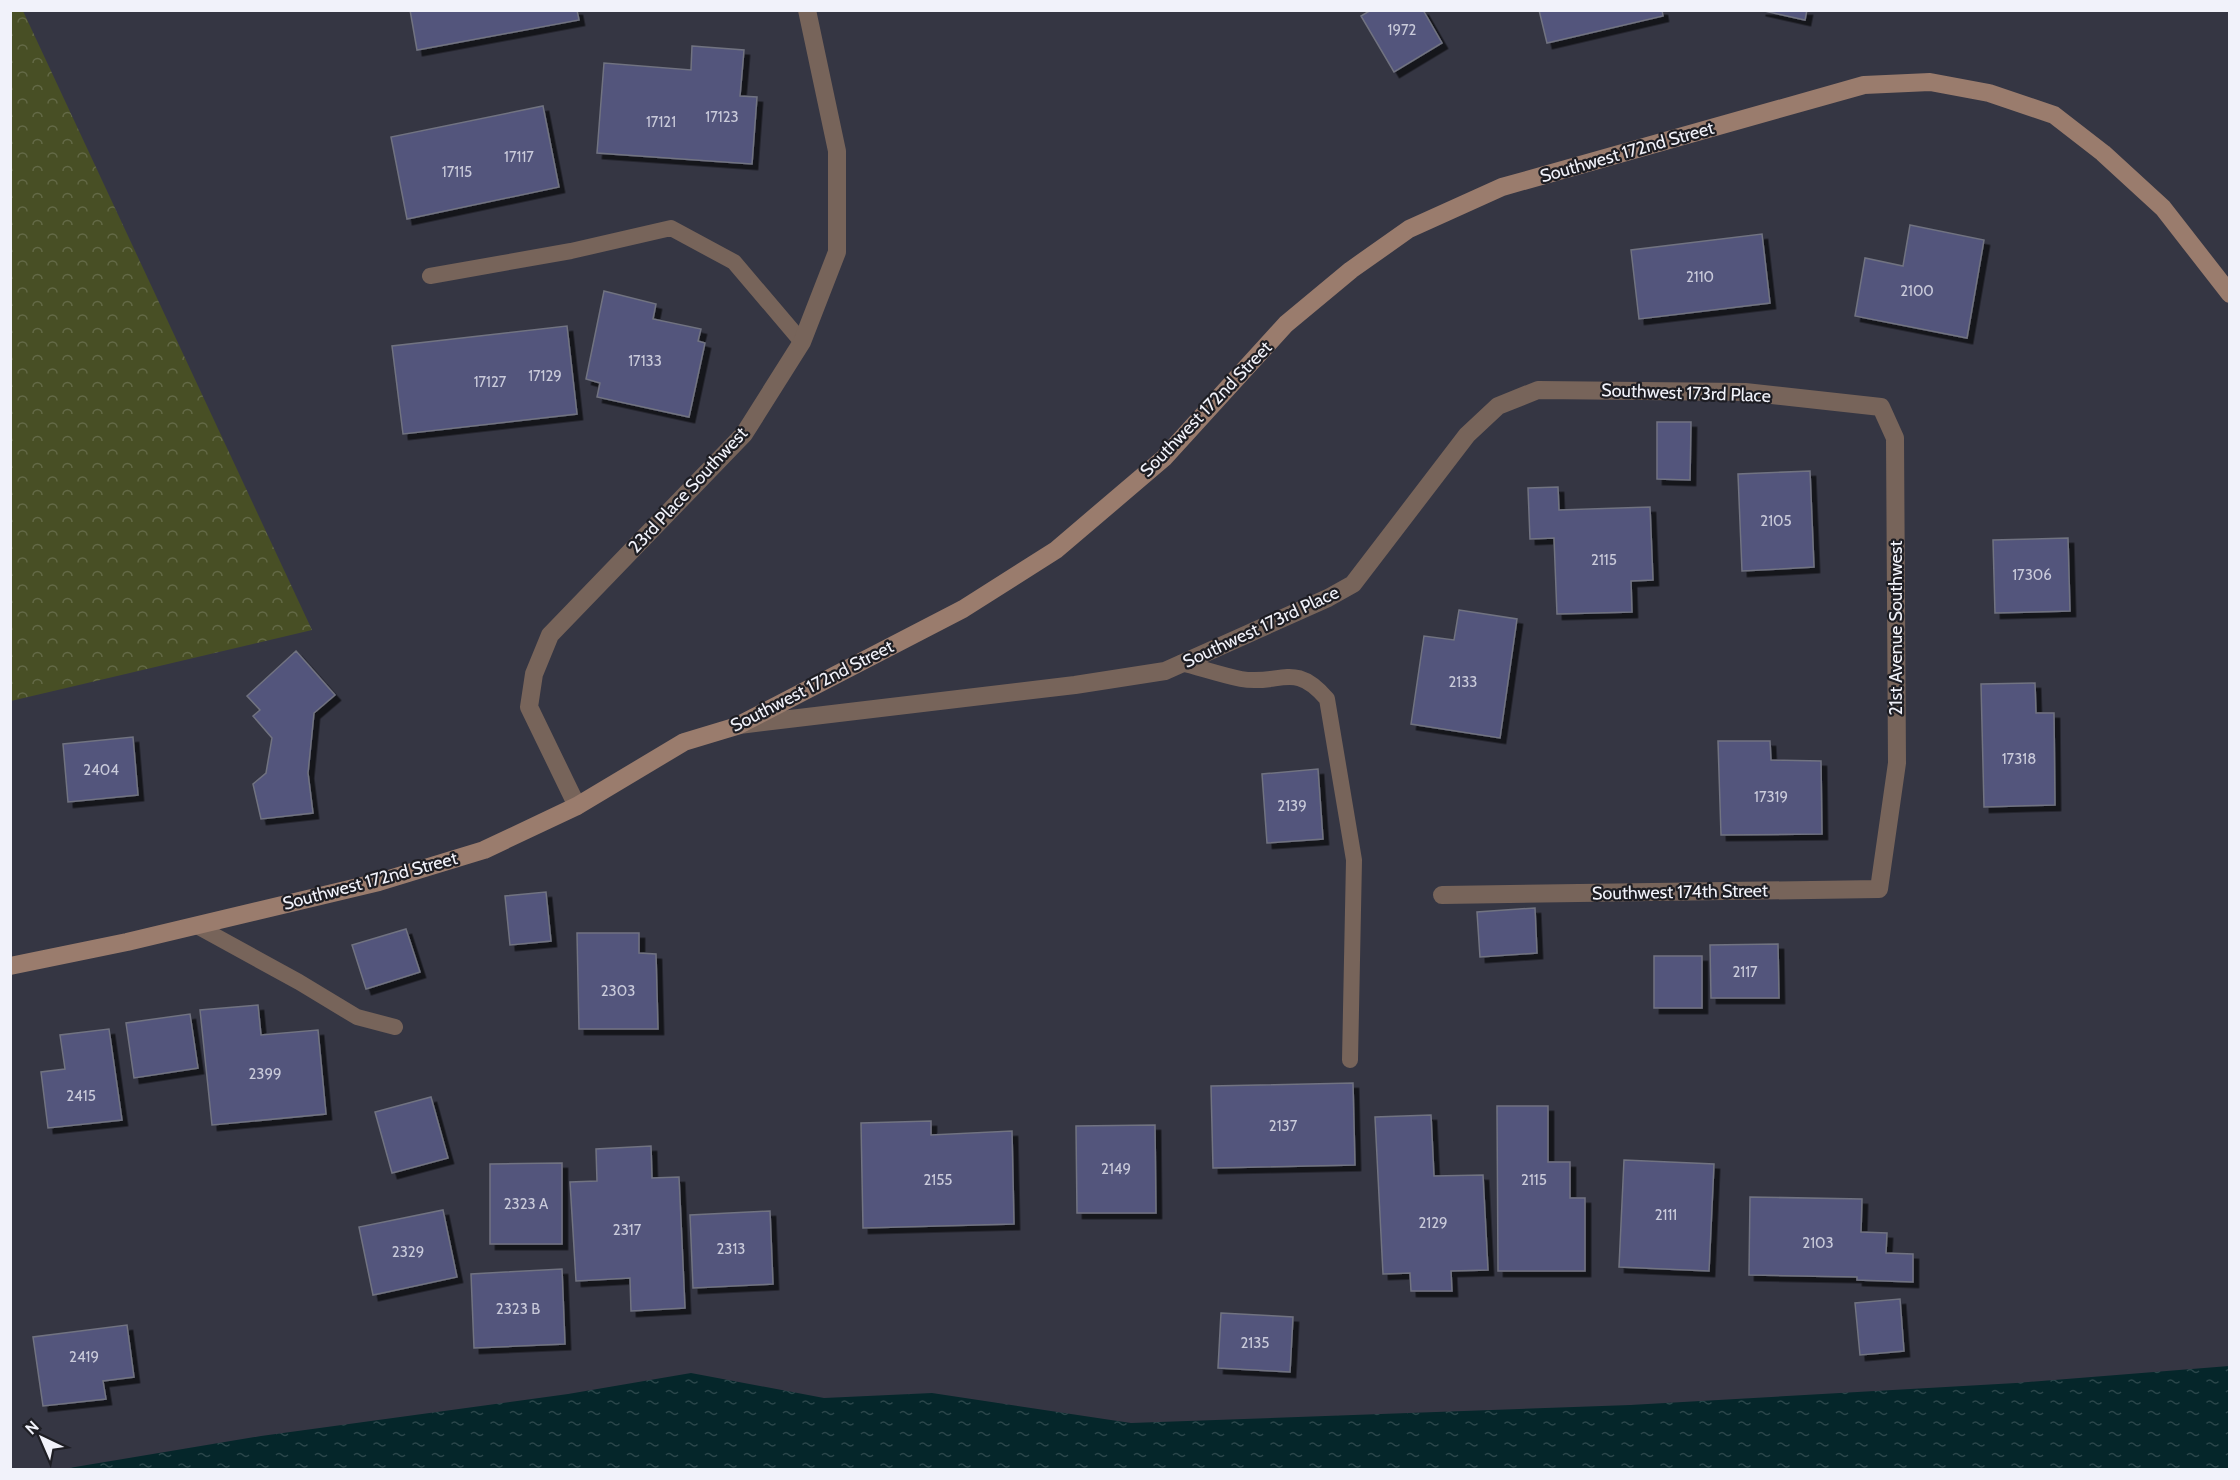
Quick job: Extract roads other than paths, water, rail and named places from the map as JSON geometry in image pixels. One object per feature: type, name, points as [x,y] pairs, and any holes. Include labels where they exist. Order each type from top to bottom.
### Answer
[{"type":"street","name":"23rd Place Southwest","points":[[577,806],[530,707],[534,674],[550,635],[744,434],[802,342],[837,252],[837,151],[807,10]]},
{"type":"street","name":"Southwest 172nd Street","points":[[10,966],[197,926],[379,882],[484,850],[577,806],[684,742],[737,726],[963,609],[1056,550],[1164,458],[1286,324],[1351,270],[1409,229],[1514,184],[1864,85],[1930,82],[1989,93],[2054,115],[2103,153],[2163,207],[2229,294]]},
{"type":"street","name":"Southwest 173rd Place","points":[[737,726],[1075,685],[1165,671],[1328,598],[1353,584],[1467,435],[1498,406],[1538,390],[1745,392],[1881,407]]},
{"type":"street","name":"21st Avenue Southwest","points":[[1881,407],[1895,438],[1897,763],[1885,851]]},
{"type":"street","name":"Southwest 174th Street","points":[[1442,895],[1879,889],[1885,851]]},
{"type":"lane","points":[[430,276],[571,251],[671,228],[734,262],[802,342]]},
{"type":"lane","points":[[1181,663],[1243,679],[1297,676],[1315,685],[1327,699],[1354,860],[1350,1060]]},
{"type":"lane","points":[[197,926],[357,1017],[395,1027]]},
{"type":"water","points":[[2229,1366],[2229,1470],[63,1469],[261,1436],[568,1394],[691,1373],[824,1398],[932,1393],[1131,1423],[1630,1405],[2016,1383]]}]
